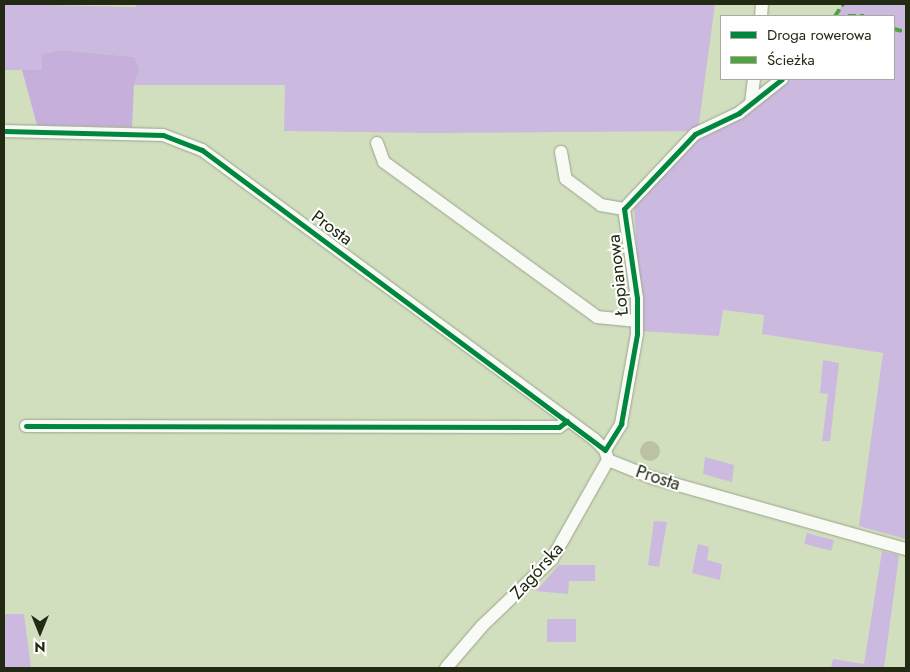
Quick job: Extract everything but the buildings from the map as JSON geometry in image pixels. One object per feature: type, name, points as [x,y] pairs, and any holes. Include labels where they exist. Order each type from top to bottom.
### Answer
[{"type":"street","points":[[751,103],[754,80]]},
{"type":"street","name":"Łopianowa","points":[[607,455],[621,424],[637,321],[624,209],[695,134],[751,103],[781,80]]},
{"type":"street","name":"Prosta","points":[[4,131],[164,135],[202,150],[567,420],[607,455],[653,478],[906,549]]},
{"type":"street","points":[[377,143],[384,162],[592,314],[609,321],[637,321]]},
{"type":"street","points":[[561,152],[566,179],[600,205],[624,209]]},
{"type":"street","points":[[26,426],[559,427],[567,420]]},
{"type":"street","name":"Zagórska","points":[[446,668],[482,626],[552,560],[607,455]]},
{"type":"shaded area","points":[[4,4],[136,7],[136,4],[715,4],[698,131],[427,133],[284,131],[285,85],[134,85],[140,69],[134,57],[62,50],[42,54],[42,70],[4,70]]},
{"type":"shaded area","points":[[843,4],[906,4],[906,539],[859,526],[883,353],[762,334],[764,315],[723,310],[719,336],[641,331],[634,204],[692,143],[786,80],[895,80],[895,15],[836,15]]},
{"type":"shaded area","points":[[62,50],[134,57],[140,69],[134,85],[132,127],[37,125],[22,70],[42,70],[42,54]]},
{"type":"shaded area","points":[[823,360],[839,363],[830,441],[822,441],[828,394],[820,393]]},
{"type":"shaded area","points":[[705,457],[734,465],[732,482],[703,474]]},
{"type":"shaded area","points":[[654,521],[667,522],[659,567],[648,565]]},
{"type":"shaded area","points":[[807,533],[834,540],[831,551],[804,544]]},
{"type":"shaded area","points":[[698,544],[709,547],[707,560],[722,564],[720,580],[692,573]]},
{"type":"shaded area","points":[[882,551],[899,555],[884,668],[831,668],[833,659],[864,664]]},
{"type":"shaded area","points":[[559,565],[595,565],[595,581],[569,581],[568,594],[536,591]]},
{"type":"shaded area","points":[[4,614],[24,614],[31,668],[4,668]]},
{"type":"shaded area","points":[[547,619],[576,619],[576,642],[547,642]]},
{"type":"marked path","points":[[836,15],[843,4]]},
{"type":"marked path","points":[[895,29],[906,32]]},
{"type":"cycle path","points":[[4,131],[163,135],[202,150],[605,450],[621,424],[637,334],[637,298],[624,209],[695,134],[739,113],[781,80]]},
{"type":"cycle path","points":[[26,426],[559,427],[567,421]]}]
